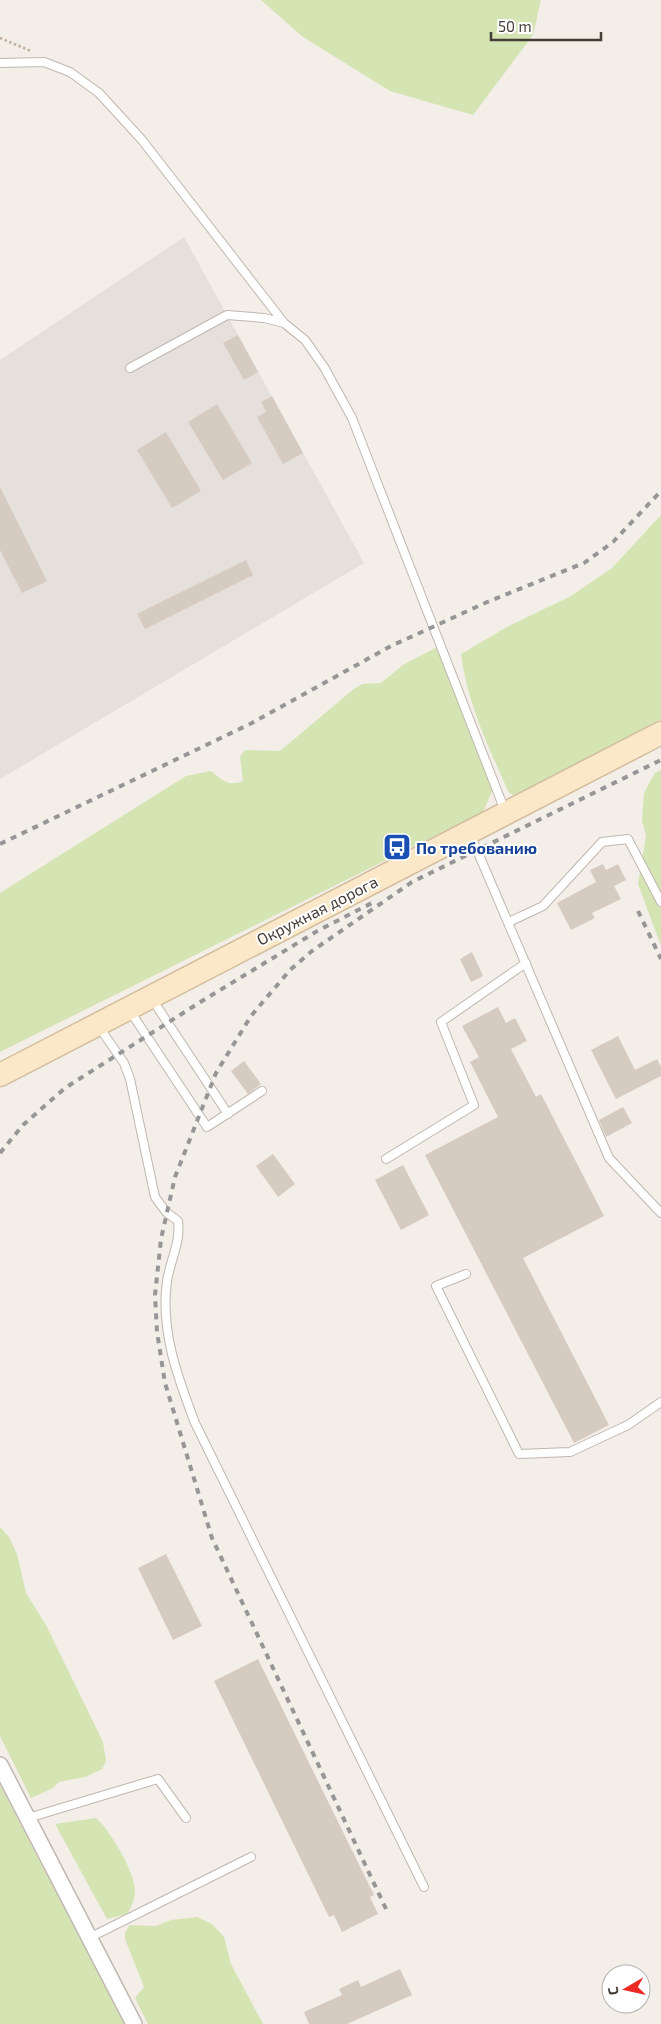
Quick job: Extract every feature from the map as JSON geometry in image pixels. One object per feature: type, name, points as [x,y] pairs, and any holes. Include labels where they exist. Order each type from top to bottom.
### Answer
[{"type":"main road","name":"Окружная дорога","points":[[0,1075],[150,995],[661,733]]},
{"type":"street","points":[[0,1765],[134,2024]]},
{"type":"lane","points":[[0,63],[44,62],[70,72],[99,93],[142,140],[284,323],[305,340],[324,367],[352,418],[506,813]]},
{"type":"lane","points":[[130,368],[226,315],[264,318],[284,323]]},
{"type":"lane","points":[[470,832],[609,1158],[661,1213]]},
{"type":"lane","points":[[509,922],[543,906],[602,842],[628,839],[661,902]]},
{"type":"lane","points":[[386,1158],[474,1105],[441,1022],[526,962]]},
{"type":"lane","points":[[150,995],[228,1114]]},
{"type":"lane","points":[[127,1007],[207,1127],[262,1091]]},
{"type":"lane","points":[[97,1023],[124,1063],[130,1079],[155,1198],[166,1212],[178,1221],[179,1233],[167,1281],[166,1318],[178,1377],[196,1423],[424,1887]]},
{"type":"lane","points":[[466,1274],[436,1286],[519,1454],[570,1452],[628,1425],[661,1402]]},
{"type":"lane","points":[[28,1818],[158,1779],[186,1818]]},
{"type":"lane","points":[[89,1938],[251,1857]]},
{"type":"shaded area","points":[[184,237],[364,563],[0,779],[0,360]]},
{"type":"green space","points":[[261,0],[541,0],[533,35],[473,115],[390,91],[303,37]]},
{"type":"green space","points":[[661,515],[661,719],[523,792],[513,795],[509,793],[474,708],[468,690],[461,654],[507,627],[571,596],[612,568]]},
{"type":"green space","points":[[437,647],[493,789],[483,812],[0,1052],[0,893],[186,776],[211,771],[229,783],[243,781],[240,757],[245,750],[280,751],[355,688],[363,684],[381,683],[403,665]]},
{"type":"green space","points":[[661,770],[661,946],[638,884],[646,836],[642,820],[644,793],[655,773]]},
{"type":"green space","points":[[0,1527],[9,1537],[17,1554],[26,1593],[46,1625],[103,1742],[106,1761],[102,1769],[85,1777],[59,1782],[53,1788],[31,1798],[0,1736]]},
{"type":"green space","points":[[0,1785],[124,2024],[0,2024]]},
{"type":"green space","points":[[96,1818],[120,1851],[130,1872],[135,1889],[133,1902],[127,1914],[107,1919],[55,1824]]},
{"type":"green space","points":[[197,1917],[212,1924],[224,1937],[231,1964],[263,2024],[148,2024],[135,1998],[144,1987],[125,1939],[125,1932],[130,1925],[156,1926],[171,1920]]},
{"type":"building","points":[[238,335],[258,372],[244,380],[223,343]]},
{"type":"building","points":[[272,396],[303,453],[283,464],[257,417],[266,412],[261,402]]},
{"type":"building","points":[[217,404],[252,463],[223,480],[188,422]]},
{"type":"building","points":[[166,432],[201,491],[172,508],[137,450]]},
{"type":"building","points":[[0,487],[47,581],[22,593],[0,550]]},
{"type":"building","points":[[246,560],[253,575],[145,629],[137,614]]},
{"type":"building","points":[[603,864],[606,870],[618,864],[626,880],[614,886],[621,899],[592,913],[595,918],[571,930],[557,903],[596,882],[590,870]]},
{"type":"building","points":[[472,952],[483,976],[471,982],[460,959]]},
{"type":"building","points":[[498,1007],[506,1023],[515,1018],[527,1041],[511,1049],[536,1097],[541,1094],[604,1216],[523,1258],[609,1425],[574,1443],[425,1155],[498,1117],[470,1062],[479,1057],[462,1026]]},
{"type":"building","points":[[618,1036],[635,1070],[657,1059],[661,1067],[661,1076],[616,1099],[591,1050]]},
{"type":"building","points":[[244,1061],[261,1084],[248,1094],[231,1071]]},
{"type":"building","points":[[623,1107],[632,1123],[606,1137],[599,1120]]},
{"type":"building","points":[[273,1154],[295,1184],[278,1197],[256,1166]]},
{"type":"building","points":[[403,1165],[429,1215],[401,1230],[375,1180]]},
{"type":"building","points":[[166,1554],[202,1626],[173,1640],[138,1568]]},
{"type":"building","points":[[258,1659],[374,1895],[370,1897],[378,1914],[342,1932],[334,1915],[329,1917],[214,1681]]},
{"type":"building","points":[[400,1969],[412,1995],[347,2024],[309,2024],[304,2012],[342,1995],[339,1989],[358,1980],[361,1987]]},
{"type":"railway","points":[[0,844],[250,724],[391,646],[485,603],[584,563],[613,542],[661,491]]},
{"type":"railway","points":[[386,1909],[212,1538],[165,1383],[157,1332],[155,1295],[161,1239],[175,1177],[216,1073],[251,1016],[290,970],[312,951],[412,882],[661,760]]},
{"type":"railway","points":[[0,1153],[23,1125],[65,1088],[202,1001],[319,930],[372,903]]},
{"type":"railway","points":[[638,911],[661,959]]},
{"type":"place","name":"По требованию","points":[[397,847]]}]
